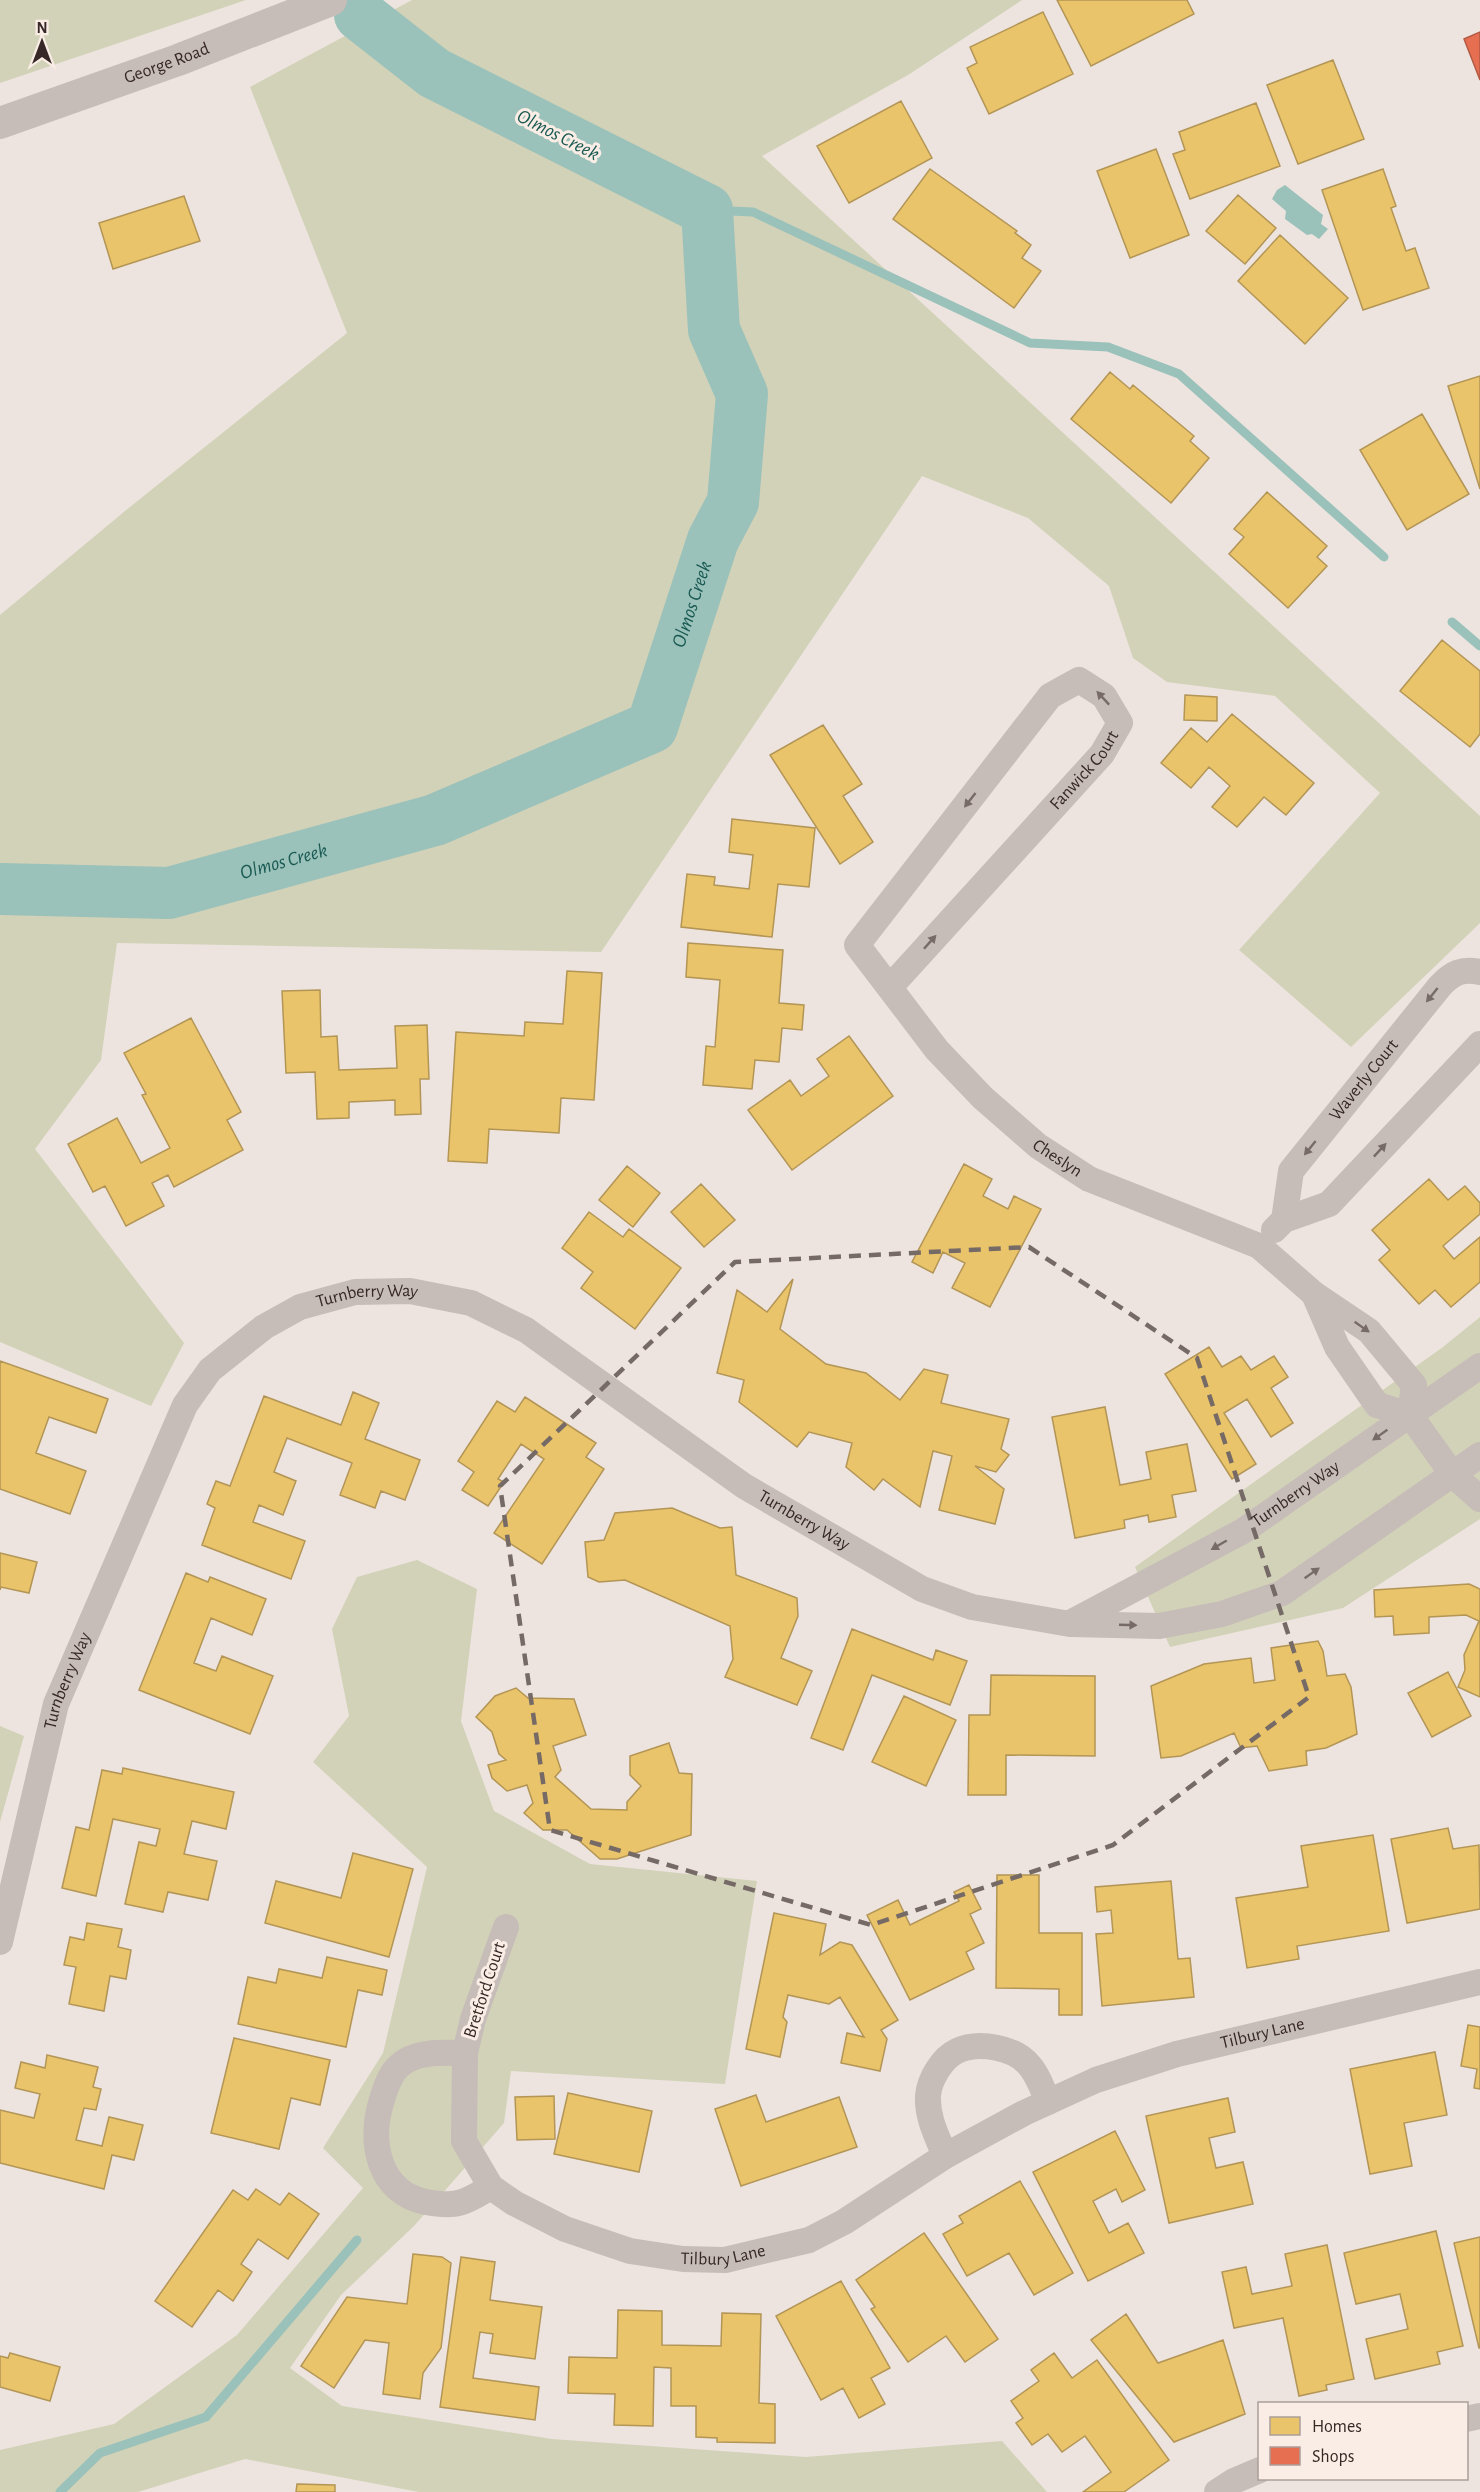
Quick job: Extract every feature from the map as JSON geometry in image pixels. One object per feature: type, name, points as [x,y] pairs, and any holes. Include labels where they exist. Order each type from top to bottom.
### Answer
[{"type":"street","name":"George Road","points":[[0,123],[178,60],[331,0]]},
{"type":"street","name":"Fanwick Court","points":[[857,945],[1050,696],[1079,680],[1104,696],[1120,723],[1102,754],[891,986]]},
{"type":"street","name":"Cheslyn","points":[[857,945],[891,986],[937,1050],[982,1098],[1038,1146],[1089,1179],[1259,1246],[1314,1294],[1369,1332],[1414,1385],[1410,1415],[1377,1405],[1337,1347],[1314,1294]]},
{"type":"street","name":"Waverly Court","points":[[1284,1220],[1291,1172],[1451,974],[1471,970],[1480,972]]},
{"type":"street","points":[[1259,1246],[1284,1220],[1329,1204],[1480,1044]]},
{"type":"street","name":"Turnberry Way","points":[[0,1942],[56,1704],[185,1406],[210,1370],[264,1327],[300,1307],[355,1292],[410,1291],[471,1303],[526,1330],[744,1486],[922,1589],[972,1607],[1070,1624],[1159,1626],[1222,1614],[1282,1593],[1480,1455]]},
{"type":"street","name":"Turnberry Way","points":[[1070,1624],[1243,1531],[1480,1366]]},
{"type":"street","points":[[1410,1415],[1453,1475],[1480,1499]]},
{"type":"street","name":"Bretford Court","points":[[465,2053],[426,2053],[399,2065],[387,2084],[377,2118],[377,2148],[386,2179],[410,2199],[439,2205],[462,2202],[491,2187],[464,2141],[465,2053],[473,2019],[506,1927]]},
{"type":"street","name":"Tilbury Lane","points":[[491,2187],[514,2203],[565,2229],[630,2251],[683,2259],[725,2260],[809,2240],[844,2222],[945,2156],[1048,2102],[1096,2080],[1177,2054],[1480,1982]]},
{"type":"street","points":[[945,2156],[928,2116],[928,2093],[936,2070],[957,2051],[985,2046],[1014,2052],[1030,2065],[1048,2102]]},
{"type":"street","points":[[1217,2492],[1234,2481],[1258,2471]]},
{"type":"highlighted area","points":[[1029,1247],[1197,1358],[1309,1697],[1113,1845],[871,1925],[550,1830],[500,1486],[735,1262]]},
{"type":"green space","points":[[0,0],[246,0],[0,83]]},
{"type":"green space","points":[[412,0],[1022,0],[908,75],[762,156],[1480,816],[1480,923],[1351,1047],[1239,950],[1380,793],[1275,696],[1167,682],[1133,658],[1109,586],[1028,518],[922,476],[601,952],[117,943],[101,1060],[35,1149],[184,1343],[151,1406],[0,1342],[0,615],[125,511],[347,333],[250,87]]},
{"type":"green space","points":[[1480,1317],[1480,1519],[1343,1608],[1170,1647],[1135,1567],[1443,1347]]},
{"type":"green space","points":[[417,1560],[477,1589],[461,1721],[494,1811],[590,1864],[757,1881],[725,2084],[511,2071],[504,2123],[414,2226],[341,2295],[290,2368],[342,2406],[552,2439],[806,2457],[1002,2441],[1047,2492],[419,2492],[245,2459],[138,2492],[0,2492],[0,2450],[114,2424],[237,2335],[363,2188],[323,2148],[383,2053],[427,1867],[313,1762],[349,1716],[332,1629],[357,1577]]},
{"type":"green space","points":[[0,1726],[24,1736],[0,1822]]},
{"type":"water","points":[[1285,185],[1323,215],[1321,224],[1328,229],[1319,239],[1312,234],[1307,235],[1285,219],[1286,211],[1272,199],[1277,190]]},
{"type":"building: Homes","points":[[1057,0],[1187,0],[1194,14],[1091,66]]},
{"type":"building: Homes","points":[[1043,12],[1073,74],[989,114],[967,68],[977,63],[970,47]]},
{"type":"building: Homes","points":[[1333,60],[1364,139],[1298,164],[1267,85]]},
{"type":"building: Homes","points":[[901,101],[932,158],[849,203],[817,146]]},
{"type":"building: Homes","points":[[1256,103],[1280,166],[1190,199],[1173,154],[1185,150],[1179,132]]},
{"type":"building: Homes","points":[[1156,149],[1189,235],[1130,258],[1097,171]]},
{"type":"building: Homes","points":[[930,169],[1017,231],[1015,233],[1031,245],[1022,258],[1041,271],[1014,308],[893,219]]},
{"type":"building: Homes","points":[[1383,169],[1396,206],[1391,208],[1406,251],[1415,248],[1429,288],[1363,310],[1322,190]]},
{"type":"building: Homes","points":[[1238,195],[1276,228],[1245,264],[1206,231]]},
{"type":"building: Homes","points":[[184,196],[200,241],[113,269],[99,223]]},
{"type":"building: Homes","points":[[1280,235],[1348,298],[1305,344],[1238,281]]},
{"type":"building: Homes","points":[[1110,372],[1130,389],[1133,385],[1194,436],[1190,441],[1209,458],[1171,503],[1071,419]]},
{"type":"building: Homes","points":[[1480,376],[1480,489],[1448,386]]},
{"type":"building: Homes","points":[[1422,414],[1469,494],[1407,530],[1360,450]]},
{"type":"building: Homes","points":[[1267,492],[1327,546],[1317,557],[1327,566],[1288,608],[1229,554],[1244,537],[1234,529]]},
{"type":"building: Homes","points":[[1442,640],[1480,671],[1480,734],[1470,747],[1400,691]]},
{"type":"building: Homes","points":[[1185,695],[1217,697],[1217,721],[1184,720]]},
{"type":"building: Homes","points":[[1232,714],[1314,783],[1286,815],[1264,797],[1237,827],[1212,807],[1230,786],[1209,767],[1191,788],[1161,763],[1191,728],[1207,742]]},
{"type":"building: Homes","points":[[823,725],[862,784],[843,796],[873,842],[840,864],[770,755]]},
{"type":"building: Homes","points":[[732,819],[815,828],[809,887],[778,884],[772,937],[681,927],[687,874],[715,877],[714,885],[749,889],[753,855],[729,852]]},
{"type":"building: Homes","points":[[688,943],[783,950],[779,1003],[804,1005],[802,1030],[782,1028],[779,1062],[755,1060],[752,1089],[703,1085],[706,1046],[715,1047],[720,980],[686,977]]},
{"type":"building: Homes","points":[[567,971],[602,973],[594,1100],[561,1098],[559,1133],[489,1129],[487,1163],[448,1161],[456,1032],[524,1036],[525,1022],[563,1024]]},
{"type":"building: Homes","points":[[320,990],[321,1037],[337,1036],[339,1070],[397,1068],[395,1026],[427,1025],[429,1079],[420,1079],[421,1114],[395,1115],[395,1100],[349,1102],[349,1118],[317,1119],[315,1072],[286,1073],[282,991]]},
{"type":"building: Homes","points":[[191,1018],[241,1112],[227,1120],[243,1150],[174,1187],[168,1175],[152,1183],[164,1206],[126,1226],[105,1186],[93,1192],[68,1144],[117,1118],[141,1163],[170,1148],[142,1095],[146,1094],[124,1053]]},
{"type":"building: Homes","points":[[849,1036],[893,1096],[792,1170],[748,1110],[790,1080],[801,1096],[829,1076],[817,1059]]},
{"type":"building: Homes","points":[[964,1164],[992,1179],[983,1196],[1008,1209],[1014,1196],[1041,1209],[990,1307],[952,1288],[965,1263],[943,1252],[933,1273],[912,1262]]},
{"type":"building: Homes","points":[[627,1166],[660,1193],[633,1227],[599,1200]]},
{"type":"building: Homes","points":[[1429,1179],[1448,1200],[1465,1186],[1480,1203],[1480,1214],[1443,1246],[1454,1259],[1480,1237],[1480,1282],[1451,1307],[1435,1290],[1419,1304],[1379,1260],[1390,1250],[1372,1230]]},
{"type":"building: Homes","points":[[701,1184],[735,1220],[704,1247],[671,1212]]},
{"type":"building: Homes","points":[[589,1212],[623,1237],[629,1229],[681,1268],[635,1329],[581,1288],[593,1272],[562,1248]]},
{"type":"building: Homes","points":[[793,1279],[780,1329],[826,1364],[866,1373],[900,1400],[924,1369],[948,1375],[941,1403],[1009,1419],[1001,1449],[1009,1455],[996,1472],[975,1466],[1004,1489],[995,1524],[939,1510],[952,1456],[933,1451],[920,1507],[883,1479],[874,1490],[846,1467],[852,1443],[809,1432],[797,1447],[739,1402],[744,1380],[717,1373],[737,1290],[767,1312]]},
{"type":"building: Homes","points":[[1209,1347],[1222,1367],[1241,1356],[1251,1370],[1274,1356],[1288,1377],[1271,1388],[1293,1423],[1271,1437],[1247,1399],[1224,1413],[1256,1464],[1232,1479],[1165,1374]]},
{"type":"building: Homes","points":[[0,1361],[108,1399],[96,1433],[49,1417],[36,1453],[86,1471],[70,1514],[0,1489]]},
{"type":"building: Homes","points":[[353,1392],[379,1403],[365,1439],[420,1460],[405,1500],[381,1491],[375,1508],[340,1495],[352,1463],[287,1438],[274,1472],[296,1481],[283,1515],[259,1505],[253,1522],[305,1541],[291,1579],[202,1545],[215,1508],[207,1504],[216,1481],[230,1486],[264,1396],[341,1425]]},
{"type":"building: Homes","points":[[525,1397],[596,1443],[586,1457],[604,1469],[542,1564],[494,1533],[544,1459],[521,1444],[498,1479],[504,1482],[488,1506],[462,1490],[474,1472],[458,1461],[497,1401],[515,1412]]},
{"type":"building: Homes","points":[[1105,1407],[1120,1485],[1151,1479],[1146,1452],[1187,1444],[1196,1491],[1172,1495],[1176,1517],[1149,1522],[1148,1515],[1124,1520],[1125,1528],[1075,1538],[1052,1417]]},
{"type":"building: Homes","points":[[672,1508],[720,1528],[732,1527],[736,1575],[797,1598],[798,1616],[781,1658],[812,1671],[797,1705],[725,1677],[733,1659],[730,1626],[625,1580],[599,1582],[588,1577],[585,1542],[604,1540],[615,1513]]},
{"type":"building: Homes","points":[[0,1553],[37,1562],[29,1593],[1,1587],[0,1590]]},
{"type":"building: Homes","points":[[186,1573],[208,1582],[210,1577],[266,1599],[252,1635],[211,1618],[194,1663],[216,1671],[222,1656],[273,1676],[250,1734],[139,1690]]},
{"type":"building: Homes","points":[[1469,1584],[1480,1589],[1480,1697],[1458,1687],[1465,1670],[1464,1655],[1479,1621],[1466,1615],[1429,1617],[1429,1633],[1394,1635],[1393,1616],[1375,1617],[1374,1590]]},
{"type":"building: Homes","points":[[852,1629],[933,1660],[936,1650],[967,1661],[950,1705],[872,1675],[843,1750],[811,1738]]},
{"type":"building: Homes","points":[[1318,1641],[1323,1651],[1327,1676],[1345,1674],[1351,1687],[1357,1734],[1326,1748],[1306,1751],[1307,1765],[1269,1771],[1257,1746],[1241,1748],[1234,1733],[1181,1756],[1161,1758],[1151,1686],[1204,1664],[1251,1658],[1254,1683],[1275,1680],[1271,1648]]},
{"type":"building: Homes","points":[[1448,1672],[1471,1716],[1432,1737],[1408,1693]]},
{"type":"building: Homes","points":[[991,1675],[1095,1676],[1095,1756],[1006,1755],[1006,1795],[968,1795],[969,1715],[990,1715]]},
{"type":"building: Homes","points":[[516,1688],[528,1698],[574,1699],[586,1735],[553,1746],[561,1770],[555,1777],[591,1809],[627,1810],[627,1802],[641,1786],[630,1775],[630,1756],[669,1743],[679,1773],[692,1774],[691,1835],[617,1859],[600,1859],[567,1830],[543,1830],[524,1813],[533,1803],[527,1785],[507,1791],[492,1778],[488,1765],[506,1760],[499,1754],[492,1732],[476,1717],[495,1696]]},
{"type":"building: Homes","points":[[904,1696],[956,1720],[926,1786],[872,1762]]},
{"type":"building: Homes","points":[[123,1768],[234,1792],[226,1829],[192,1821],[184,1854],[217,1861],[208,1900],[168,1892],[163,1912],[125,1904],[139,1842],[156,1846],[160,1829],[113,1819],[96,1896],[62,1888],[76,1827],[89,1830],[102,1770],[122,1774]]},
{"type":"building: Homes","points":[[1448,1828],[1453,1849],[1479,1845],[1480,1909],[1407,1923],[1391,1839]]},
{"type":"building: Homes","points":[[1373,1835],[1389,1931],[1297,1946],[1299,1959],[1247,1968],[1236,1898],[1308,1887],[1301,1846]]},
{"type":"building: Homes","points":[[353,1853],[413,1869],[389,1957],[265,1923],[276,1881],[341,1898]]},
{"type":"building: Homes","points":[[997,1875],[1039,1875],[1039,1933],[1082,1933],[1082,2015],[1059,2015],[1059,1989],[996,1988]]},
{"type":"building: Homes","points":[[1171,1881],[1178,1959],[1190,1958],[1194,1997],[1102,2006],[1096,1934],[1113,1933],[1111,1910],[1097,1912],[1095,1887]]},
{"type":"building: Homes","points":[[969,1885],[981,1909],[970,1914],[984,1943],[966,1952],[974,1969],[910,2000],[867,1915],[898,1900],[910,1925],[959,1901],[954,1892]]},
{"type":"building: Homes","points":[[774,1913],[826,1924],[820,1955],[840,1942],[852,1945],[898,2020],[881,2030],[887,2039],[880,2071],[841,2063],[847,2033],[864,2037],[840,1997],[829,2004],[788,1995],[783,2017],[787,2022],[780,2057],[746,2049]]},
{"type":"building: Homes","points":[[87,1923],[122,1929],[118,1947],[131,1950],[126,1979],[110,1976],[104,2011],[69,2004],[76,1967],[64,1965],[70,1937],[84,1940]]},
{"type":"building: Homes","points":[[327,1957],[387,1970],[382,1995],[358,1990],[346,2047],[238,2024],[248,1977],[276,1983],[279,1969],[322,1978]]},
{"type":"building: Homes","points":[[1468,2025],[1480,2027],[1480,2089],[1474,2088],[1477,2069],[1461,2066]]},
{"type":"building: Homes","points":[[234,2038],[330,2060],[320,2105],[291,2098],[279,2149],[211,2133]]},
{"type":"building: Homes","points":[[1435,2052],[1447,2115],[1404,2123],[1412,2166],[1370,2174],[1350,2069]]},
{"type":"building: Homes","points":[[47,2055],[98,2067],[93,2087],[101,2089],[96,2110],[84,2108],[76,2140],[102,2146],[109,2117],[143,2125],[134,2160],[112,2155],[104,2189],[0,2163],[0,2110],[34,2118],[40,2094],[15,2088],[21,2062],[45,2068]]},
{"type":"building: Homes","points":[[568,2093],[652,2111],[639,2172],[554,2154]]},
{"type":"building: Homes","points":[[756,2095],[766,2122],[839,2097],[857,2147],[741,2186],[715,2109]]},
{"type":"building: Homes","points":[[554,2096],[555,2139],[517,2140],[515,2097]]},
{"type":"building: Homes","points":[[1228,2098],[1235,2132],[1209,2138],[1216,2168],[1243,2162],[1253,2204],[1169,2223],[1146,2116]]},
{"type":"building: Homes","points":[[1115,2131],[1145,2190],[1122,2202],[1116,2189],[1093,2201],[1109,2233],[1128,2223],[1144,2253],[1088,2281],[1033,2172]]},
{"type":"building: Homes","points":[[1020,2181],[1073,2273],[1034,2295],[1009,2253],[967,2276],[943,2234],[963,2223],[959,2216]]},
{"type":"building: Homes","points":[[256,2189],[280,2205],[289,2193],[319,2214],[288,2259],[258,2239],[241,2264],[252,2272],[233,2301],[218,2290],[192,2327],[155,2301],[233,2190],[248,2200]]},
{"type":"building: Homes","points":[[1436,2231],[1463,2346],[1437,2352],[1440,2364],[1375,2379],[1366,2339],[1408,2329],[1400,2294],[1356,2304],[1344,2253]]},
{"type":"building: Homes","points":[[924,2233],[998,2339],[965,2362],[946,2336],[908,2362],[871,2309],[875,2307],[856,2280]]},
{"type":"building: Homes","points":[[1480,2237],[1480,2348],[1479,2348],[1454,2243]]},
{"type":"building: Homes","points":[[1327,2245],[1354,2379],[1326,2385],[1327,2390],[1299,2396],[1283,2318],[1234,2328],[1222,2272],[1246,2267],[1252,2294],[1292,2286],[1285,2254]]},
{"type":"building: Homes","points":[[413,2254],[442,2257],[451,2263],[441,2348],[423,2373],[420,2399],[383,2394],[389,2343],[365,2340],[334,2388],[301,2366],[347,2297],[407,2304]]},
{"type":"building: Homes","points":[[461,2257],[495,2262],[490,2300],[542,2307],[535,2359],[490,2353],[493,2334],[480,2332],[473,2378],[539,2387],[535,2420],[440,2407]]},
{"type":"building: Homes","points":[[841,2281],[890,2368],[871,2378],[885,2404],[859,2418],[843,2388],[821,2400],[776,2316]]},
{"type":"building: Homes","points":[[618,2310],[662,2311],[662,2345],[721,2346],[722,2313],[761,2314],[759,2403],[775,2404],[775,2443],[717,2442],[717,2438],[696,2437],[696,2406],[671,2406],[671,2368],[654,2367],[653,2426],[614,2425],[615,2394],[568,2393],[569,2357],[617,2358]]},
{"type":"building: Homes","points":[[1126,2314],[1158,2363],[1223,2340],[1245,2414],[1174,2442],[1091,2340]]},
{"type":"building: Homes","points":[[10,2353],[60,2367],[50,2401],[0,2387],[0,2356],[8,2358]]},
{"type":"building: Homes","points":[[1054,2353],[1072,2378],[1097,2360],[1169,2460],[1124,2492],[1083,2492],[1111,2472],[1085,2436],[1062,2452],[1048,2434],[1032,2445],[1016,2423],[1023,2418],[1011,2401],[1039,2381],[1031,2370]]},
{"type":"building: Homes","points":[[297,2484],[335,2485],[335,2492],[296,2492]]},
{"type":"building: Shops","points":[[1480,32],[1480,80],[1464,39]]},
{"type":"waterway","name":"Olmos Creek","points":[[0,889],[169,893],[435,820],[652,727],[713,540],[733,502],[742,394],[714,330],[707,210],[434,73],[360,15]]},
{"type":"waterway","points":[[707,210],[753,212],[1030,343],[1108,347],[1179,374],[1384,557]]},
{"type":"waterway","points":[[1452,622],[1480,646]]},
{"type":"waterway","points":[[60,2492],[100,2453],[206,2417],[357,2240]]}]
